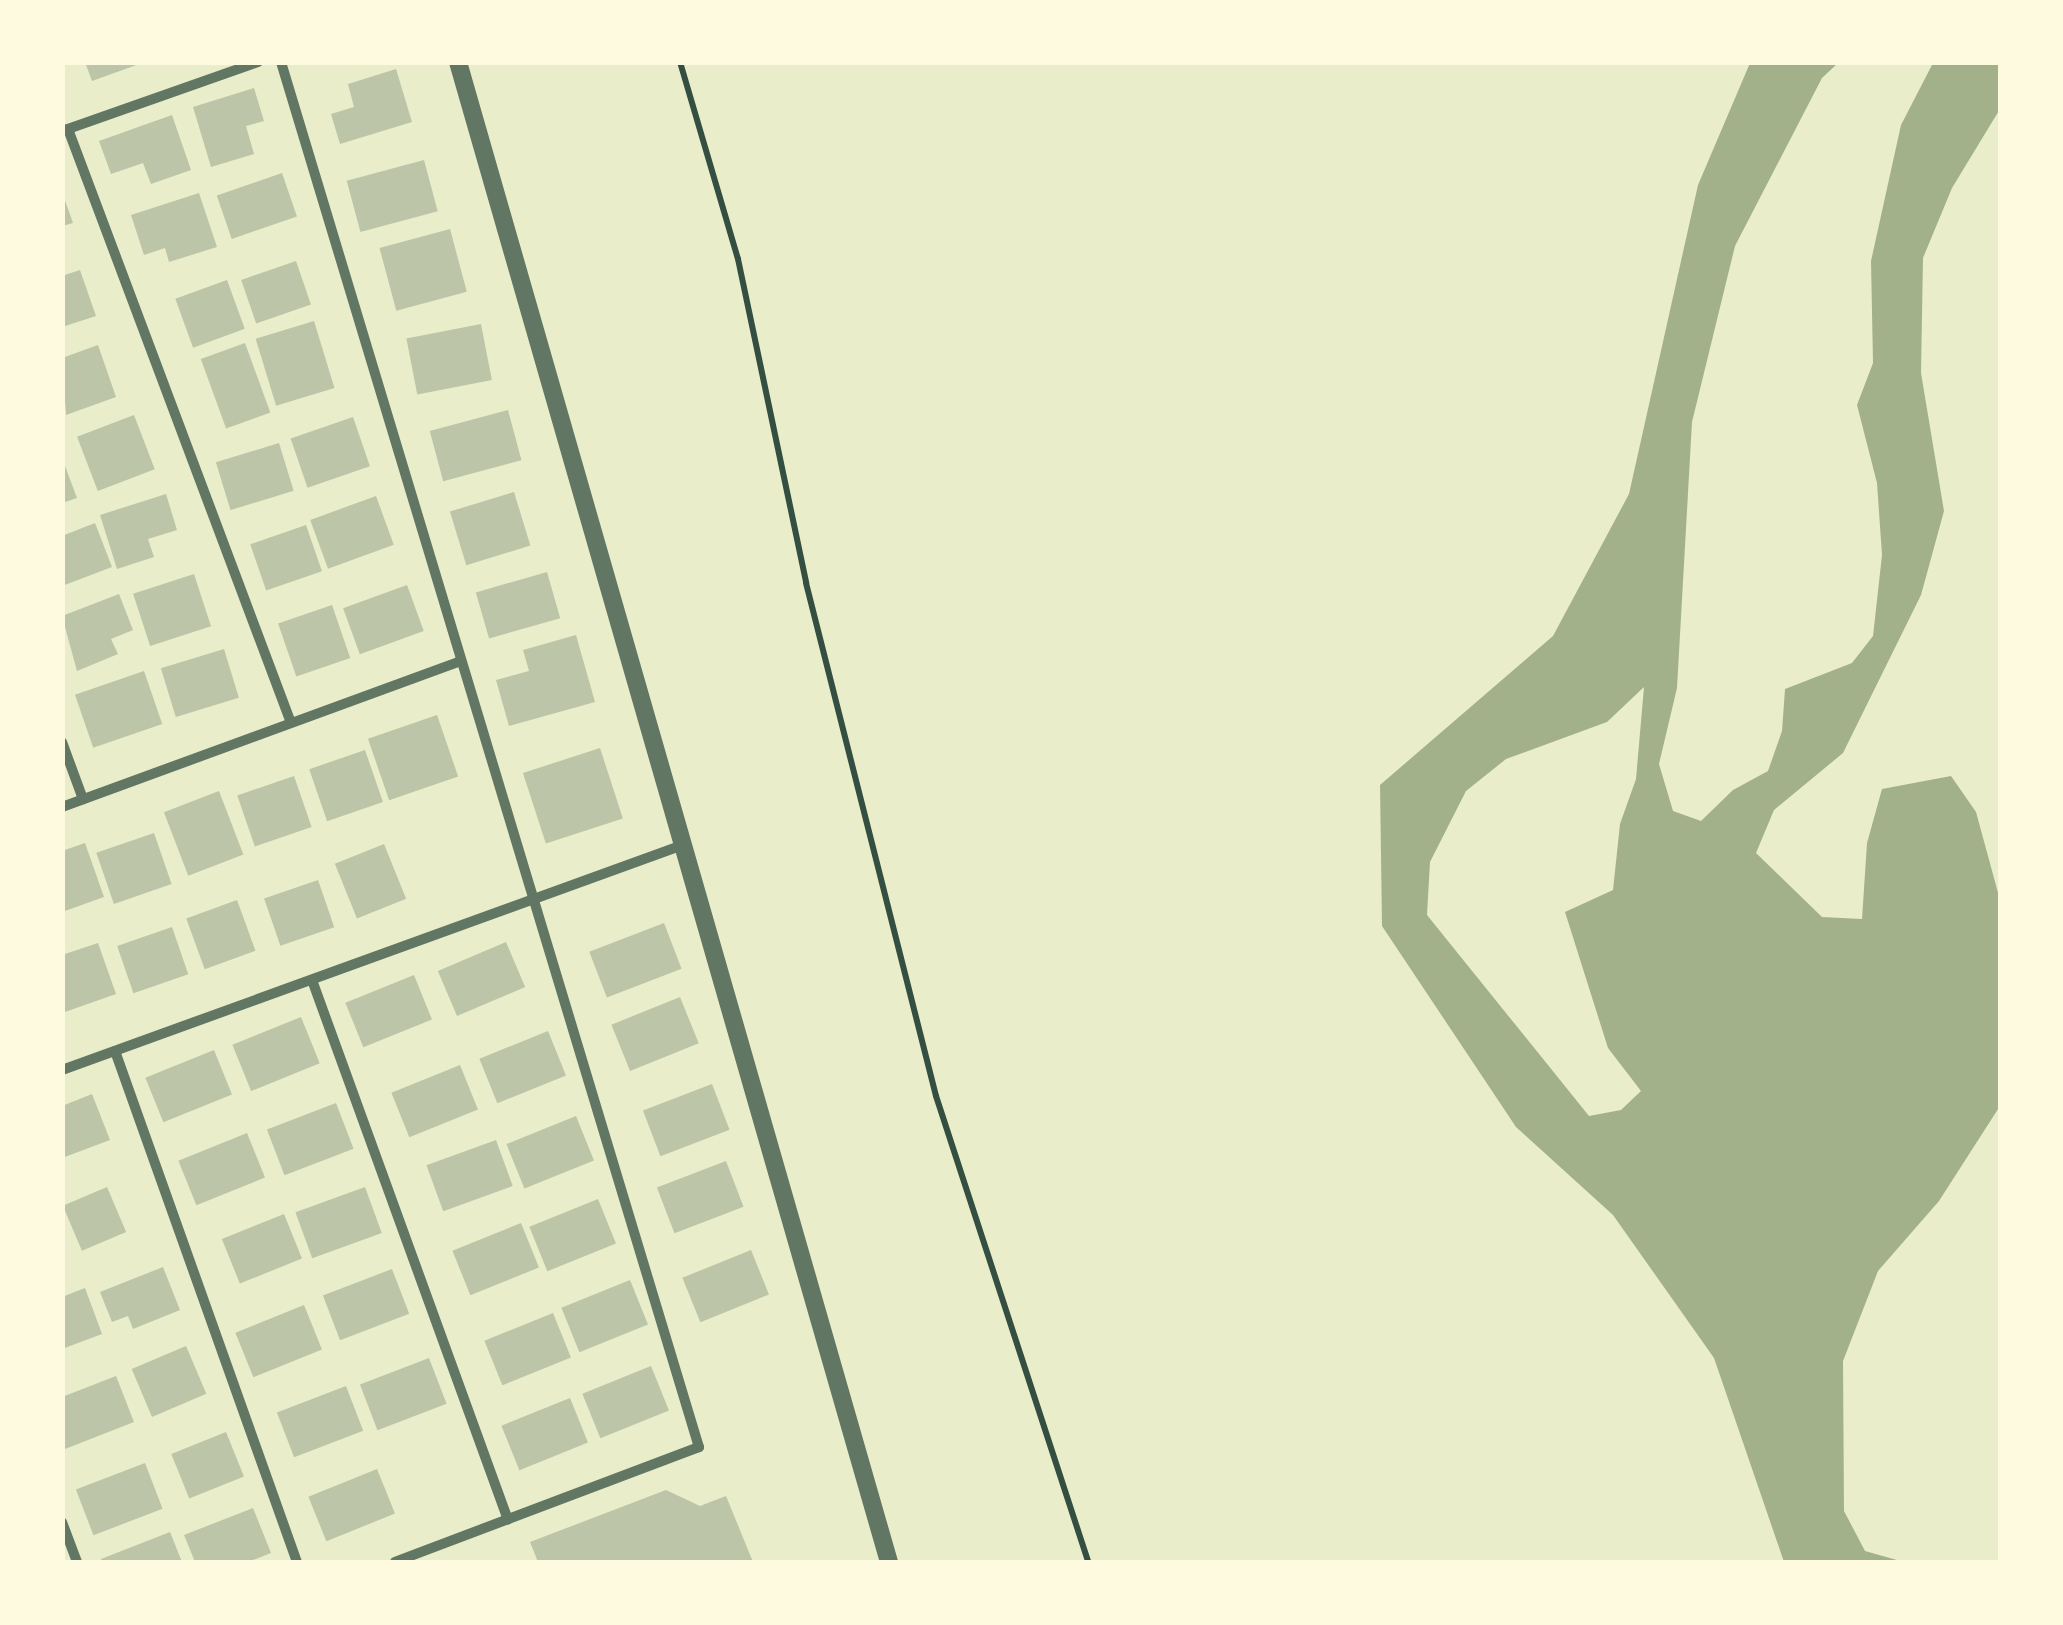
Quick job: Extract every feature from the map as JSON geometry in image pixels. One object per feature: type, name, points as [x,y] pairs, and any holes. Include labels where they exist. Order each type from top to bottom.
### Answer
[{"type":"street","points":[[258,62],[65,130],[291,723]]},
{"type":"street","points":[[281,62],[699,1447],[394,1562]]},
{"type":"street","points":[[458,62],[889,1562]]},
{"type":"street","points":[[62,807],[459,662]]},
{"type":"street","points":[[62,742],[83,799]]},
{"type":"street","points":[[62,1070],[684,845]]},
{"type":"street","points":[[312,980],[508,1520]]},
{"type":"street","points":[[115,1051],[296,1562]]},
{"type":"street","points":[[62,1522],[76,1562]]},
{"type":"path","points":[[680,62],[738,259],[806,582],[936,1096],[1088,1562]]},
{"type":"shaded area","points":[[1750,63],[1838,63],[1822,78],[1735,246],[1692,422],[1677,688],[1659,764],[1673,811],[1701,821],[1733,790],[1768,771],[1782,731],[1785,689],[1852,663],[1873,636],[1882,555],[1877,483],[1857,405],[1873,363],[1871,261],[1901,125],[1933,63],[2000,63],[2000,109],[1952,188],[1923,258],[1921,373],[1944,511],[1921,595],[1843,753],[1774,810],[1756,853],[1822,917],[1862,919],[1867,843],[1882,789],[1951,776],[1976,812],[2000,900],[2000,1106],[1939,1201],[1878,1271],[1843,1361],[1844,1511],[1865,1551],[1904,1562],[1784,1562],[1714,1358],[1613,1215],[1516,1127],[1382,926],[1380,785],[1553,636],[1629,494],[1698,185]],"holes":[[[1644,687],[1636,779],[1620,824],[1613,890],[1565,912],[1608,1048],[1641,1091],[1621,1110],[1589,1116],[1427,915],[1430,862],[1466,791],[1506,759],[1607,722]]]},
{"type":"building","points":[[85,62],[142,62],[142,63],[92,81]]},
{"type":"building","points":[[396,69],[412,122],[340,144],[331,114],[354,107],[348,84]]},
{"type":"building","points":[[254,88],[264,121],[246,126],[254,154],[211,167],[193,107]]},
{"type":"building","points":[[172,115],[191,170],[151,184],[143,163],[111,174],[99,141]]},
{"type":"building","points":[[424,160],[438,211],[360,232],[347,181]]},
{"type":"building","points":[[282,173],[297,216],[232,239],[217,195]]},
{"type":"building","points":[[62,192],[73,223],[62,226]]},
{"type":"building","points":[[199,193],[217,247],[169,262],[165,248],[144,255],[131,215]]},
{"type":"building","points":[[450,229],[467,292],[396,311],[379,248]]},
{"type":"building","points":[[296,261],[311,304],[256,323],[241,280]]},
{"type":"building","points":[[80,270],[96,316],[62,327],[62,276]]},
{"type":"building","points":[[227,280],[245,329],[193,348],[175,299]]},
{"type":"building","points":[[314,321],[334,388],[276,406],[256,339]]},
{"type":"building","points":[[481,324],[492,380],[417,394],[406,339]]},
{"type":"building","points":[[245,343],[270,413],[226,429],[201,359]]},
{"type":"building","points":[[98,345],[116,397],[66,415],[62,358]]},
{"type":"building","points":[[508,410],[521,460],[443,481],[430,431]]},
{"type":"building","points":[[134,415],[155,469],[98,491],[77,437]]},
{"type":"building","points":[[353,417],[370,466],[308,488],[291,438]]},
{"type":"building","points":[[279,443],[294,491],[231,510],[216,462]]},
{"type":"building","points":[[62,458],[77,498],[62,503]]},
{"type":"building","points":[[514,492],[530,546],[466,565],[450,512]]},
{"type":"building","points":[[166,494],[177,530],[148,539],[154,557],[117,569],[100,515]]},
{"type":"building","points":[[376,496],[394,545],[328,569],[310,520]]},
{"type":"building","points":[[95,523],[112,567],[62,586],[62,536]]},
{"type":"building","points":[[306,525],[322,571],[266,591],[250,544]]},
{"type":"building","points":[[547,572],[560,618],[489,639],[476,592]]},
{"type":"building","points":[[194,574],[211,626],[150,646],[133,594]]},
{"type":"building","points":[[407,585],[424,631],[360,654],[343,608]]},
{"type":"building","points":[[119,594],[133,630],[111,639],[118,654],[77,671],[62,616]]},
{"type":"building","points":[[332,605],[350,658],[296,677],[278,624]]},
{"type":"building","points":[[576,635],[595,702],[509,726],[496,680],[529,671],[523,650]]},
{"type":"building","points":[[224,649],[239,698],[176,717],[161,668]]},
{"type":"building","points":[[144,671],[162,724],[93,748],[75,695]]},
{"type":"building","points":[[437,715],[458,776],[389,800],[368,739]]},
{"type":"building","points":[[600,748],[623,818],[546,843],[523,773]]},
{"type":"building","points":[[365,750],[383,802],[327,821],[309,769]]},
{"type":"building","points":[[294,776],[312,827],[255,847],[237,796]]},
{"type":"building","points":[[219,791],[243,854],[188,876],[164,812]]},
{"type":"building","points":[[154,833],[172,884],[114,904],[96,853]]},
{"type":"building","points":[[85,843],[104,897],[62,912],[62,851]]},
{"type":"building","points":[[384,844],[406,899],[357,919],[335,864]]},
{"type":"building","points":[[318,880],[334,927],[280,946],[264,899]]},
{"type":"building","points":[[237,900],[255,951],[205,969],[186,918]]},
{"type":"building","points":[[664,923],[682,969],[607,997],[589,952]]},
{"type":"building","points":[[172,927],[188,974],[133,993],[117,946]]},
{"type":"building","points":[[506,942],[525,987],[457,1016],[438,971]]},
{"type":"building","points":[[98,943],[116,994],[62,1013],[62,955]]},
{"type":"building","points":[[414,975],[432,1020],[363,1047],[345,1003]]},
{"type":"building","points":[[680,997],[699,1043],[630,1071],[611,1025]]},
{"type":"building","points":[[301,1017],[320,1063],[251,1091],[232,1045]]},
{"type":"building","points":[[548,1031],[566,1076],[497,1103],[479,1059]]},
{"type":"building","points":[[214,1050],[232,1095],[163,1122],[145,1078]]},
{"type":"building","points":[[460,1065],[478,1110],[409,1137],[391,1093]]},
{"type":"building","points":[[712,1084],[730,1130],[660,1156],[643,1111]]},
{"type":"building","points":[[92,1094],[110,1140],[62,1158],[62,1106]]},
{"type":"building","points":[[336,1103],[354,1149],[284,1175],[267,1130]]},
{"type":"building","points":[[576,1116],[594,1161],[524,1189],[506,1144]]},
{"type":"building","points":[[247,1133],[265,1178],[196,1205],[178,1161]]},
{"type":"building","points":[[496,1140],[513,1186],[443,1211],[426,1165]]},
{"type":"building","points":[[726,1161],[744,1207],[674,1233],[657,1188]]},
{"type":"building","points":[[107,1187],[126,1232],[82,1251],[63,1206]]},
{"type":"building","points":[[365,1187],[382,1233],[312,1258],[295,1212]]},
{"type":"building","points":[[598,1199],[616,1244],[547,1271],[529,1227]]},
{"type":"building","points":[[284,1214],[302,1259],[240,1284],[222,1239]]},
{"type":"building","points":[[521,1223],[539,1268],[470,1295],[452,1251]]},
{"type":"building","points":[[751,1250],[769,1295],[700,1322],[682,1278]]},
{"type":"building","points":[[163,1267],[180,1310],[133,1329],[128,1316],[112,1322],[100,1292]]},
{"type":"building","points":[[392,1269],[409,1314],[340,1340],[323,1296]]},
{"type":"building","points":[[630,1280],[648,1325],[579,1352],[561,1308]]},
{"type":"building","points":[[85,1288],[102,1334],[62,1349],[62,1297]]},
{"type":"building","points":[[304,1305],[322,1350],[253,1377],[235,1333]]},
{"type":"building","points":[[553,1313],[571,1358],[502,1385],[484,1341]]},
{"type":"building","points":[[186,1346],[206,1394],[152,1417],[132,1369]]},
{"type":"building","points":[[429,1358],[447,1404],[377,1430],[360,1385]]},
{"type":"building","points":[[651,1366],[669,1411],[600,1438],[582,1394]]},
{"type":"building","points":[[116,1376],[134,1422],[65,1449],[62,1397]]},
{"type":"building","points":[[346,1386],[363,1431],[294,1457],[277,1413]]},
{"type":"building","points":[[570,1398],[588,1443],[519,1470],[501,1426]]},
{"type":"building","points":[[226,1432],[244,1477],[189,1499],[171,1454]]},
{"type":"building","points":[[145,1463],[163,1509],[93,1535],[76,1490]]},
{"type":"building","points":[[377,1469],[395,1514],[326,1541],[308,1497]]},
{"type":"building","points":[[666,1490],[700,1506],[726,1496],[753,1562],[538,1562],[530,1542]]},
{"type":"building","points":[[253,1508],[271,1553],[248,1562],[195,1562],[184,1535]]},
{"type":"building","points":[[170,1532],[182,1562],[102,1562],[101,1559]]}]
